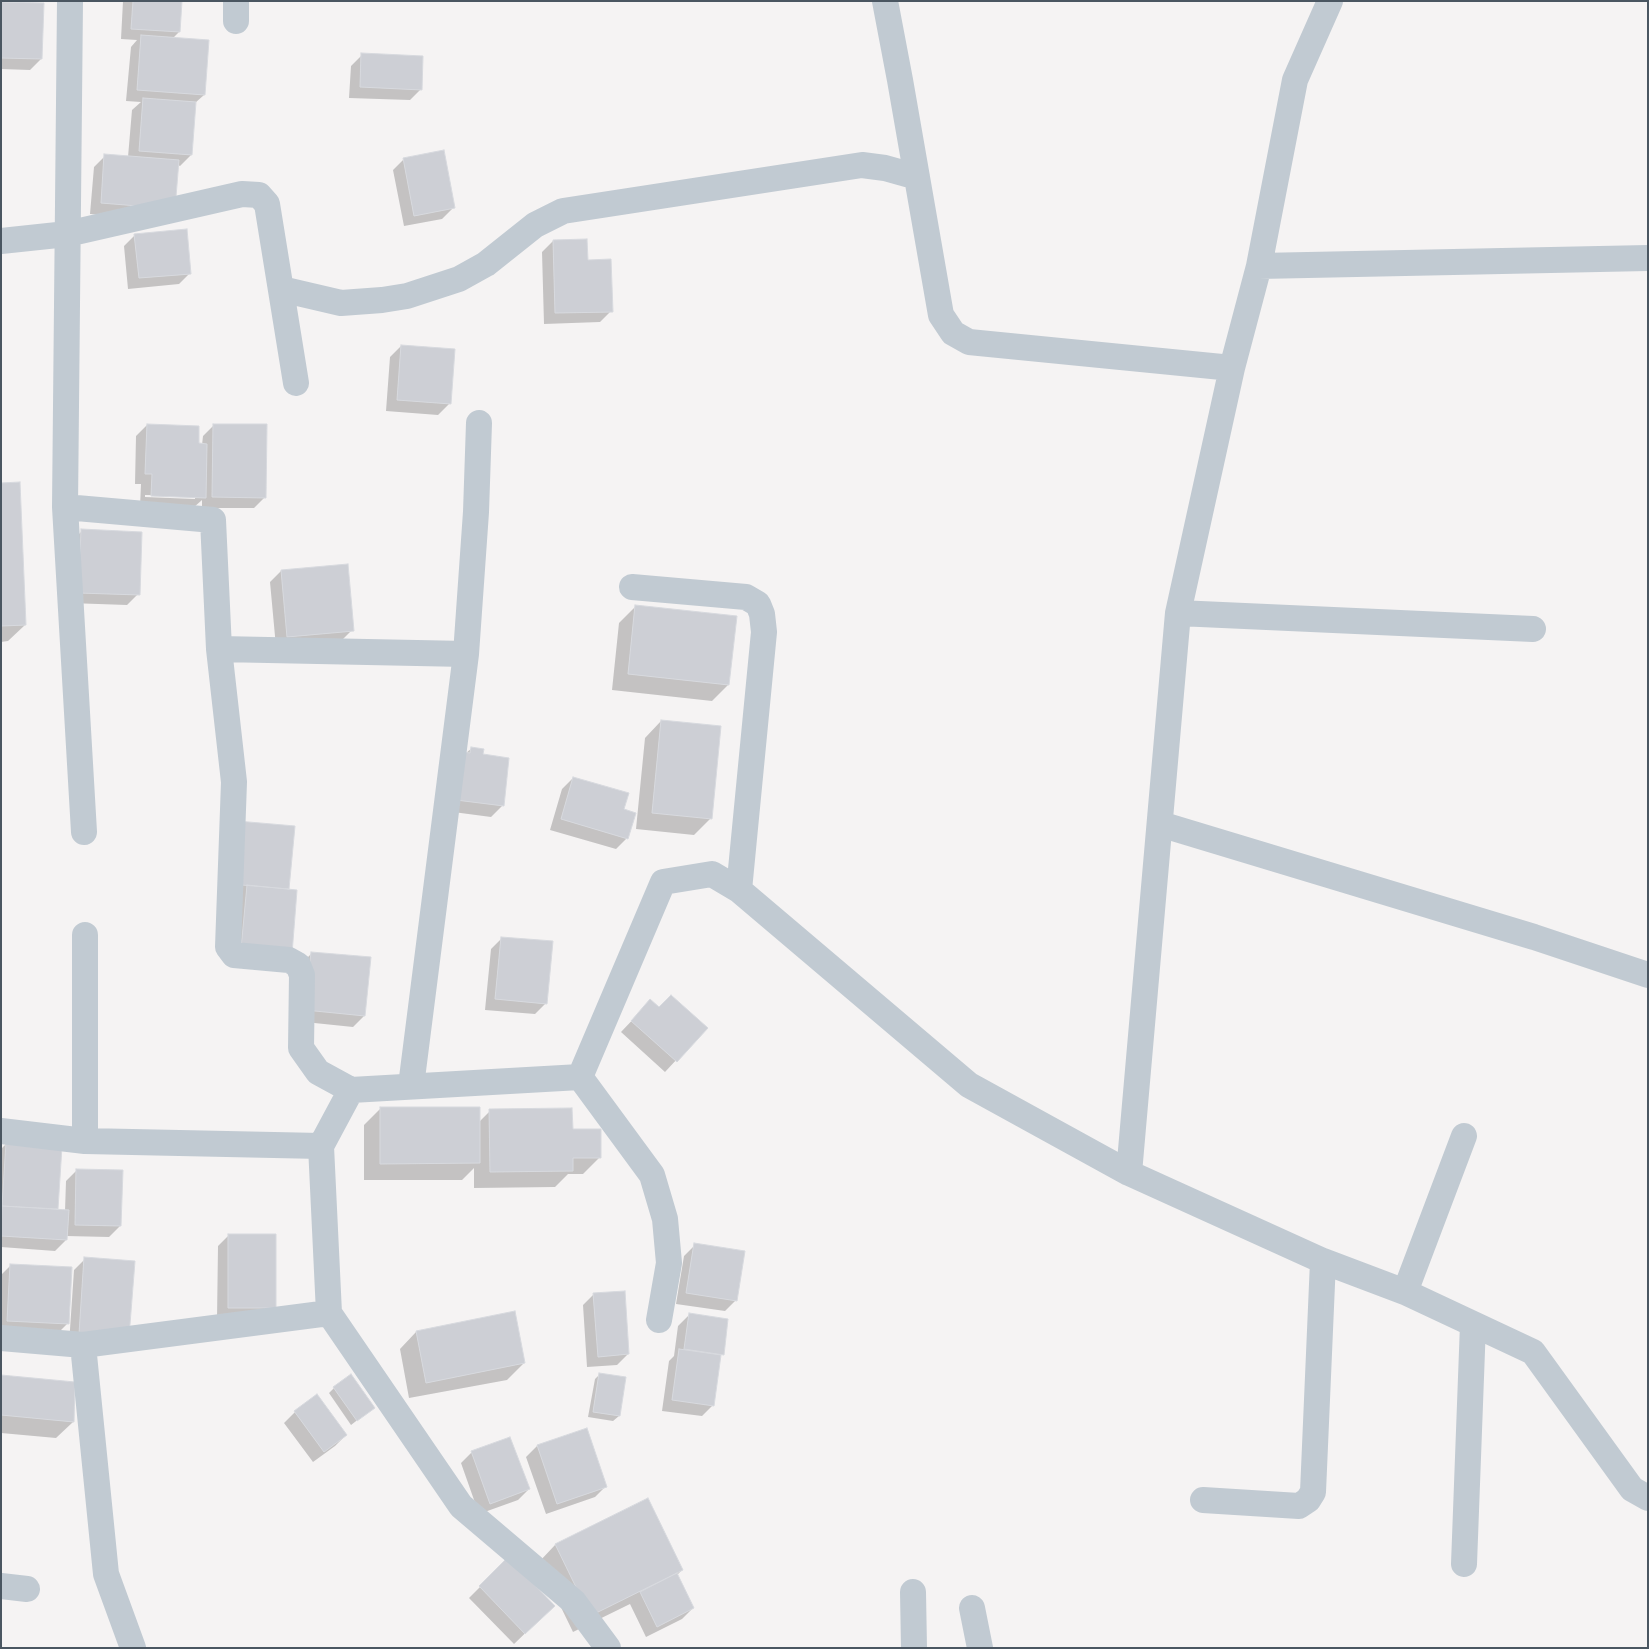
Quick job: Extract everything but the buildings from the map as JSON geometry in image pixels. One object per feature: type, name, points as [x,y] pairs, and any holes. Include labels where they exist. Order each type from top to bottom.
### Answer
[{"type":"street","points":[[70,1],[65,507],[84,832]]},
{"type":"street","points":[[886,1],[941,315],[953,333],[969,342],[1232,368]]},
{"type":"street","points":[[1129,1173],[1178,613],[1232,368],[1259,266],[1295,80],[1330,1]]},
{"type":"street","points":[[281,289],[341,303],[382,300],[399,297],[473,272],[486,264],[535,224],[563,212],[862,165],[885,168],[917,177]]},
{"type":"street","points":[[1,241],[67,234],[242,194],[259,195],[267,204],[296,384]]},
{"type":"street","points":[[1259,266],[1648,258]]},
{"type":"street","points":[[411,1086],[466,654],[476,512],[478,423]]},
{"type":"street","points":[[65,507],[213,520],[219,649],[234,782],[228,947],[234,955],[289,960],[298,965],[302,975],[301,1048],[318,1072],[351,1090],[580,1077]]},
{"type":"street","points":[[632,587],[746,597],[758,604],[762,614],[764,632],[739,890]]},
{"type":"street","points":[[1178,613],[1533,629]]},
{"type":"street","points":[[219,649],[466,654]]},
{"type":"street","points":[[1160,824],[1534,938],[1648,975]]},
{"type":"street","points":[[580,1077],[663,882],[712,874],[739,890],[969,1085],[1129,1173],[1323,1261],[1405,1292],[1533,1352],[1632,1489],[1648,1498]]},
{"type":"street","points":[[85,935],[85,1141]]},
{"type":"street","points":[[580,1077],[652,1175],[665,1219],[669,1264],[659,1320]]},
{"type":"street","points":[[351,1090],[321,1146],[329,1314],[461,1506],[574,1602],[608,1648]]},
{"type":"street","points":[[1,1131],[85,1141],[321,1146]]},
{"type":"street","points":[[1405,1292],[1464,1136]]},
{"type":"street","points":[[1203,1500],[1298,1506],[1308,1500],[1313,1492],[1323,1261]]},
{"type":"street","points":[[1,1338],[83,1345],[329,1314]]},
{"type":"street","points":[[1464,1564],[1473,1324]]},
{"type":"street","points":[[83,1345],[106,1574],[133,1648]]},
{"type":"street","points":[[1,1586],[27,1589]]},
{"type":"street","points":[[913,1592],[914,1648]]},
{"type":"street","points":[[972,1608],[980,1648]]}]
